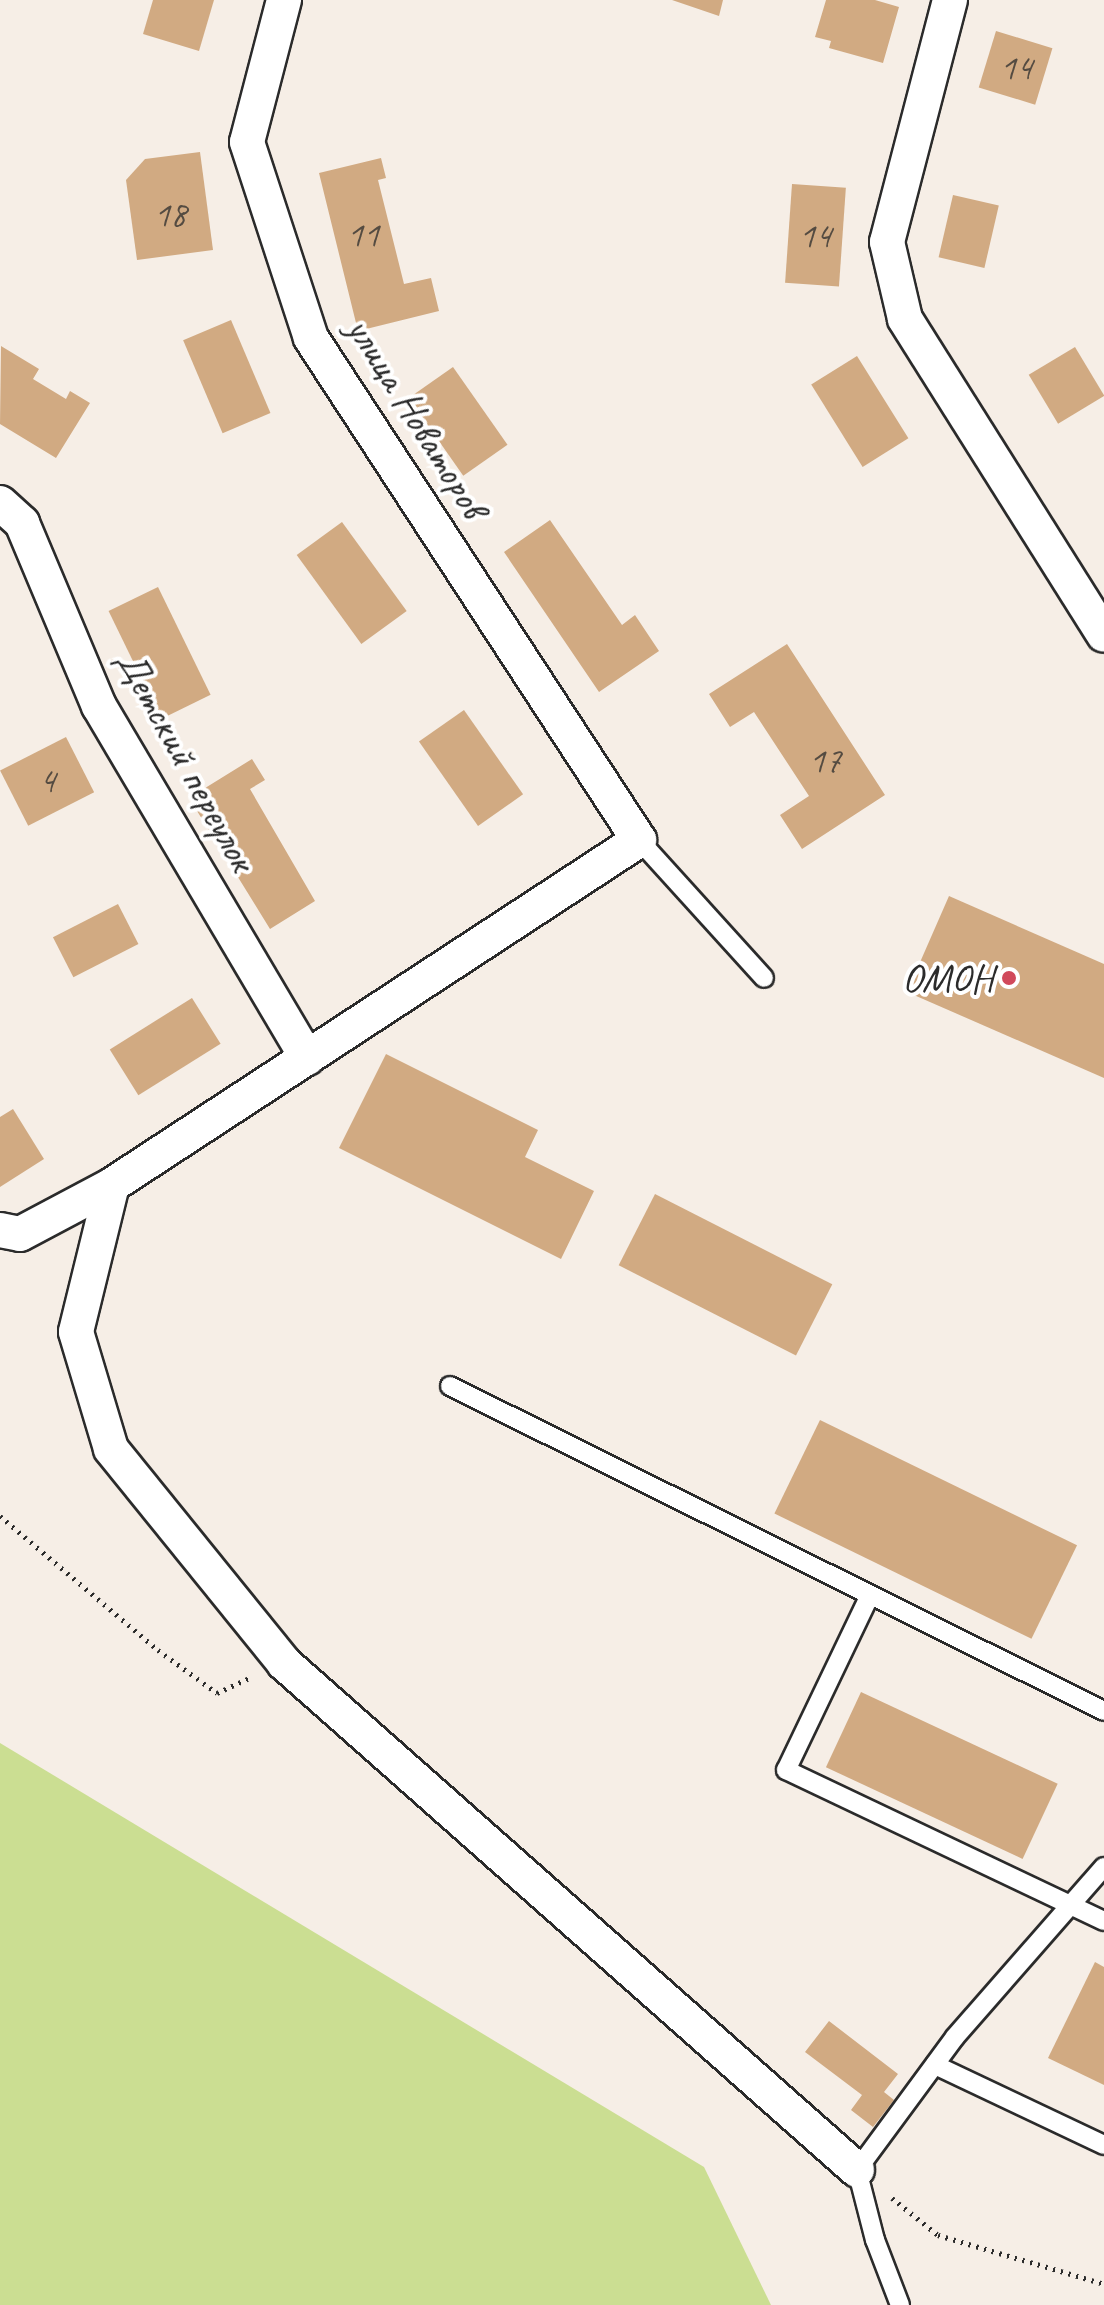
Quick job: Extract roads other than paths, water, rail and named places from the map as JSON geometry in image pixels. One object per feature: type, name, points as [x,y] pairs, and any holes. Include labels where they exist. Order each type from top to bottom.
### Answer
[{"type":"street","name":"улица Новаторов","points":[[284,0],[247,142],[311,338],[639,840]]},
{"type":"street","points":[[950,0],[887,242],[890,258],[905,319],[1104,635]]},
{"type":"street","name":"Детский переулок","points":[[0,503],[22,523],[99,706],[307,1058]]},
{"type":"street","points":[[0,1230],[20,1234],[112,1185],[639,840]]},
{"type":"street","points":[[112,1185],[76,1332],[111,1449],[284,1663],[857,2170]]},
{"type":"lane","points":[[639,840],[764,978]]},
{"type":"lane","points":[[450,1386],[1104,1711]]},
{"type":"lane","points":[[870,1595],[786,1770],[1104,1921]]},
{"type":"lane","points":[[900,2305],[875,2240],[857,2170],[935,2065],[1104,1867]]},
{"type":"lane","points":[[935,2065],[1104,2145]]},
{"type":"place","name":"ОМОН","points":[[1009,978]]}]
